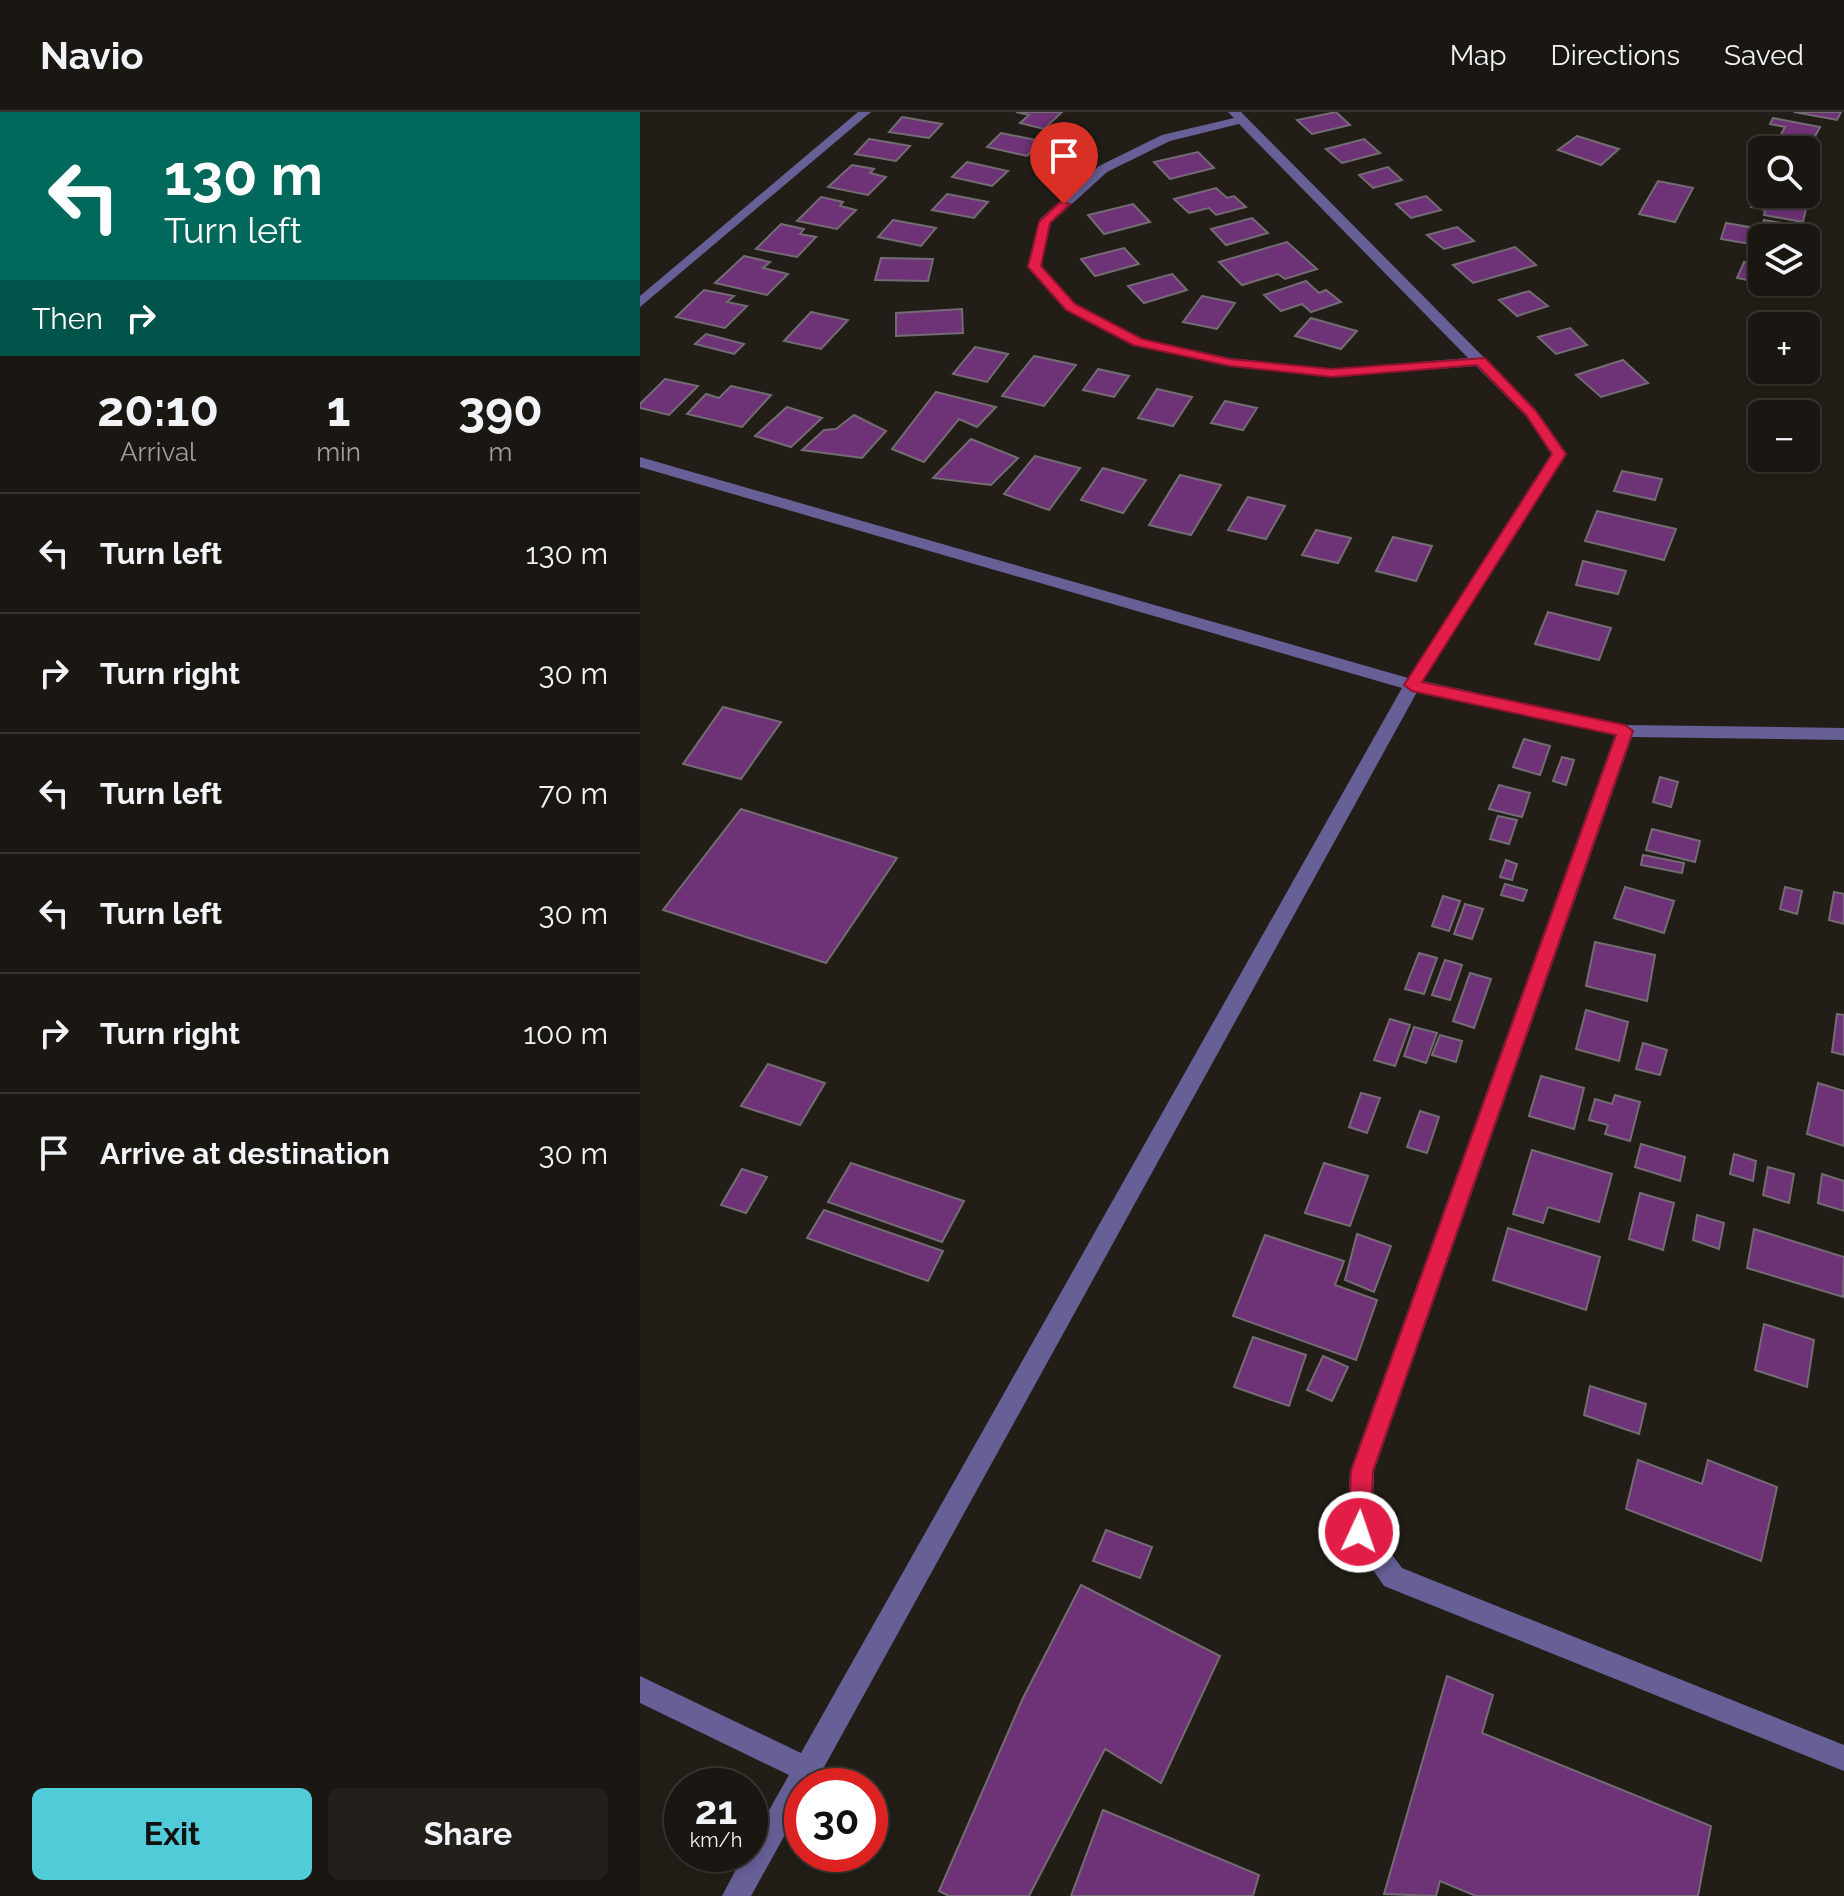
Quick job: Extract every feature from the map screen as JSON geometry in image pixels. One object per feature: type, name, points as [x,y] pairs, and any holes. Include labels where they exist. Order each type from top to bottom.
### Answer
[{"type":"street","points":[[640,303],[865,112]]},
{"type":"street","points":[[808,1768],[1412,685],[1559,454],[1531,413],[1480,361],[1238,116],[1166,138],[1103,169],[1045,222],[1034,267],[1071,307],[1138,342],[1230,362],[1332,373],[1480,361]]},
{"type":"street","points":[[640,462],[1412,685],[1625,731],[1844,734]]},
{"type":"street","points":[[1625,731],[1362,1471],[1359,1532],[1393,1577],[1844,1758]]},
{"type":"street","points":[[640,1689],[803,1768]]},
{"type":"street","points":[[736,1896],[784,1811]]},
{"type":"building","points":[[1016,112],[1062,112],[1044,129],[1020,123],[1029,115]]},
{"type":"building","points":[[1336,112],[1350,125],[1312,134],[1297,120]]},
{"type":"building","points":[[1794,112],[1841,112],[1837,120]]},
{"type":"building","points":[[902,117],[942,124],[929,138],[889,132]]},
{"type":"building","points":[[1773,118],[1820,127],[1815,136],[1780,136],[1785,127],[1770,124]]},
{"type":"building","points":[[1001,133],[1041,141],[1027,156],[987,147]]},
{"type":"building","points":[[1577,136],[1619,149],[1601,165],[1558,150]]},
{"type":"building","points":[[869,139],[910,146],[896,161],[855,154]]},
{"type":"building","points":[[1364,139],[1380,153],[1342,163],[1326,149]]},
{"type":"building","points":[[1198,152],[1214,168],[1170,179],[1154,162]]},
{"type":"building","points":[[967,162],[1008,171],[992,186],[952,177]]},
{"type":"building","points":[[852,165],[874,169],[870,173],[886,177],[868,195],[828,187]]},
{"type":"building","points":[[1388,167],[1402,180],[1373,188],[1359,175]]},
{"type":"building","points":[[1658,181],[1693,188],[1675,222],[1639,214]]},
{"type":"building","points":[[1216,188],[1227,198],[1234,196],[1246,207],[1216,215],[1209,208],[1189,213],[1174,199]]},
{"type":"building","points":[[947,194],[988,202],[974,218],[932,210]]},
{"type":"building","points":[[1426,196],[1441,210],[1411,218],[1396,204]]},
{"type":"building","points":[[821,197],[843,202],[840,206],[856,210],[837,229],[797,221]]},
{"type":"building","points":[[1133,204],[1150,222],[1104,234],[1088,215]]},
{"type":"building","points":[[1756,208],[1806,208],[1803,222],[1764,215],[1765,210]]},
{"type":"building","points":[[1252,218],[1268,233],[1226,245],[1211,229]]},
{"type":"building","points":[[893,220],[936,228],[921,246],[878,237]]},
{"type":"building","points":[[1764,220],[1782,223],[1782,224],[1763,224]]},
{"type":"building","points":[[1726,223],[1748,227],[1748,244],[1721,239]]},
{"type":"building","points":[[781,224],[804,229],[800,234],[816,237],[797,257],[756,249]]},
{"type":"building","points":[[1457,227],[1474,241],[1444,249],[1427,235]]},
{"type":"building","points":[[1287,242],[1317,269],[1285,279],[1278,274],[1242,285],[1219,262]]},
{"type":"building","points":[[1515,247],[1536,265],[1473,283],[1453,265]]},
{"type":"building","points":[[1124,248],[1139,264],[1095,276],[1081,259]]},
{"type":"building","points":[[744,256],[770,262],[763,268],[788,274],[767,295],[715,283]]},
{"type":"building","points":[[881,258],[933,259],[928,281],[875,280]]},
{"type":"building","points":[[1744,262],[1748,263],[1748,280],[1737,278]]},
{"type":"building","points":[[1172,274],[1187,290],[1144,303],[1128,286]]},
{"type":"building","points":[[1306,281],[1319,293],[1326,290],[1341,302],[1311,312],[1302,304],[1281,311],[1264,295]]},
{"type":"building","points":[[704,290],[734,296],[727,302],[747,306],[725,328],[676,317]]},
{"type":"building","points":[[1529,291],[1548,306],[1517,316],[1499,300]]},
{"type":"building","points":[[1202,296],[1235,303],[1217,329],[1183,322]]},
{"type":"building","points":[[962,309],[963,333],[896,336],[896,313]]},
{"type":"building","points":[[811,312],[848,320],[821,349],[784,341]]},
{"type":"building","points":[[1311,318],[1357,331],[1341,349],[1295,336]]},
{"type":"building","points":[[1570,328],[1587,345],[1556,354],[1538,337]]},
{"type":"building","points":[[706,334],[744,344],[734,354],[695,344]]},
{"type":"building","points":[[975,347],[1008,354],[987,382],[953,374]]},
{"type":"building","points":[[1034,356],[1076,365],[1044,406],[1002,396]]},
{"type":"building","points":[[1623,360],[1648,383],[1601,397],[1576,375]]},
{"type":"building","points":[[1098,369],[1129,376],[1114,397],[1083,390]]},
{"type":"building","points":[[665,379],[698,386],[669,415],[640,408],[640,404]]},
{"type":"building","points":[[731,386],[771,395],[742,427],[687,414],[706,394],[719,398]]},
{"type":"building","points":[[1157,389],[1192,397],[1173,426],[1138,418]]},
{"type":"building","points":[[936,392],[996,407],[977,427],[959,419],[924,462],[892,449]]},
{"type":"building","points":[[1225,401],[1257,408],[1243,430],[1211,423]]},
{"type":"building","points":[[787,407],[822,418],[791,447],[755,436]]},
{"type":"building","points":[[854,415],[886,431],[862,458],[802,450],[824,430],[836,429]]},
{"type":"building","points":[[971,439],[1018,458],[991,485],[933,478]]},
{"type":"building","points":[[1035,456],[1080,468],[1049,510],[1004,494]]},
{"type":"building","points":[[1103,468],[1146,480],[1123,513],[1081,500]]},
{"type":"building","points":[[1622,471],[1662,479],[1655,500],[1614,491]]},
{"type":"building","points":[[1180,475],[1221,485],[1191,535],[1149,525]]},
{"type":"building","points":[[1248,497],[1285,506],[1266,539],[1228,530]]},
{"type":"building","points":[[1597,511],[1676,529],[1664,560],[1585,541]]},
{"type":"building","points":[[1316,530],[1351,538],[1338,563],[1302,555]]},
{"type":"building","points":[[1393,537],[1432,546],[1416,581],[1376,571]]},
{"type":"building","points":[[1583,561],[1626,571],[1618,594],[1576,585]]},
{"type":"building","points":[[1548,612],[1611,628],[1599,660],[1535,644]]},
{"type":"building","points":[[723,707],[781,722],[741,779],[683,764]]},
{"type":"building","points":[[1524,739],[1550,746],[1540,775],[1513,767]]},
{"type":"building","points":[[1562,757],[1574,760],[1566,785],[1553,781]]},
{"type":"building","points":[[1660,777],[1678,782],[1671,807],[1653,802]]},
{"type":"building","points":[[1499,785],[1530,793],[1522,817],[1489,809]]},
{"type":"building","points":[[741,809],[897,858],[826,963],[663,910]]},
{"type":"building","points":[[1498,816],[1517,820],[1509,844],[1490,839]]},
{"type":"building","points":[[1652,829],[1700,841],[1695,862],[1646,850]]},
{"type":"building","points":[[1643,855],[1684,863],[1682,873],[1641,865]]},
{"type":"building","points":[[1506,860],[1517,864],[1512,880],[1500,877]]},
{"type":"building","points":[[1505,884],[1527,890],[1523,901],[1501,895]]},
{"type":"building","points":[[1625,887],[1674,901],[1664,933],[1614,918]]},
{"type":"building","points":[[1785,887],[1802,891],[1797,914],[1780,909]]},
{"type":"building","points":[[1834,892],[1844,894],[1844,924],[1829,920]]},
{"type":"building","points":[[1443,896],[1460,901],[1449,931],[1432,926]]},
{"type":"building","points":[[1465,904],[1483,909],[1472,939],[1454,934]]},
{"type":"building","points":[[1595,942],[1655,955],[1647,1001],[1586,986]]},
{"type":"building","points":[[1419,953],[1437,958],[1424,994],[1405,989]]},
{"type":"building","points":[[1445,960],[1462,965],[1450,1000],[1432,995]]},
{"type":"building","points":[[1470,973],[1491,979],[1474,1028],[1453,1021]]},
{"type":"building","points":[[1586,1010],[1628,1022],[1619,1061],[1576,1049]]},
{"type":"building","points":[[1837,1014],[1844,1015],[1844,1055],[1832,1052]]},
{"type":"building","points":[[1390,1019],[1410,1025],[1395,1066],[1374,1060]]},
{"type":"building","points":[[1414,1027],[1437,1033],[1426,1063],[1404,1056]]},
{"type":"building","points":[[1440,1035],[1462,1041],[1456,1062],[1432,1055]]},
{"type":"building","points":[[1643,1043],[1667,1050],[1660,1075],[1636,1069]]},
{"type":"building","points":[[768,1064],[825,1083],[800,1125],[741,1106]]},
{"type":"building","points":[[1541,1076],[1584,1088],[1574,1129],[1529,1116]]},
{"type":"building","points":[[1818,1083],[1844,1091],[1844,1146],[1807,1134]]},
{"type":"building","points":[[1361,1093],[1380,1098],[1367,1133],[1349,1127]]},
{"type":"building","points":[[1615,1095],[1640,1102],[1630,1141],[1605,1134],[1608,1125],[1589,1120],[1595,1099],[1612,1104]]},
{"type":"building","points":[[1420,1111],[1439,1117],[1427,1153],[1407,1147]]},
{"type":"building","points":[[1641,1144],[1685,1157],[1680,1181],[1635,1167]]},
{"type":"building","points":[[1532,1150],[1612,1174],[1599,1222],[1548,1207],[1543,1223],[1513,1214]]},
{"type":"building","points":[[1734,1154],[1756,1161],[1753,1181],[1730,1174]]},
{"type":"building","points":[[851,1163],[964,1201],[942,1242],[828,1202]]},
{"type":"building","points":[[1324,1163],[1368,1176],[1350,1226],[1305,1213]]},
{"type":"building","points":[[1768,1167],[1794,1174],[1789,1203],[1763,1195]]},
{"type":"building","points":[[742,1169],[767,1177],[746,1213],[721,1205]]},
{"type":"building","points":[[1822,1174],[1844,1181],[1844,1211],[1818,1203]]},
{"type":"building","points":[[1640,1193],[1674,1203],[1663,1250],[1629,1239]]},
{"type":"building","points":[[824,1210],[943,1251],[928,1281],[807,1238]]},
{"type":"building","points":[[1697,1215],[1724,1223],[1719,1249],[1693,1240]]},
{"type":"building","points":[[1508,1228],[1600,1257],[1586,1310],[1493,1280]]},
{"type":"building","points":[[1754,1229],[1844,1257],[1843,1297],[1747,1268]]},
{"type":"building","points":[[1357,1234],[1391,1246],[1374,1292],[1345,1280]]},
{"type":"building","points":[[1265,1235],[1344,1261],[1335,1285],[1377,1300],[1356,1360],[1233,1316]]},
{"type":"building","points":[[1764,1324],[1814,1340],[1807,1387],[1755,1370]]},
{"type":"building","points":[[1253,1337],[1306,1355],[1289,1406],[1234,1387]]},
{"type":"building","points":[[1323,1356],[1348,1367],[1332,1401],[1307,1390]]},
{"type":"building","points":[[1590,1386],[1646,1404],[1639,1434],[1584,1415]]},
{"type":"building","points":[[1638,1460],[1702,1484],[1708,1460],[1777,1487],[1761,1561],[1626,1509]]},
{"type":"building","points":[[1106,1530],[1152,1547],[1140,1578],[1093,1561]]},
{"type":"building","points":[[1081,1585],[1220,1656],[1161,1783],[1105,1749],[1029,1896],[949,1896],[939,1891],[1023,1698]]},
{"type":"building","points":[[1447,1676],[1493,1695],[1482,1733],[1711,1826],[1698,1896],[1476,1896],[1440,1881],[1436,1896],[1384,1894]]},
{"type":"building","points":[[1103,1810],[1259,1875],[1253,1896],[1071,1896]]},
{"type":"route","points":[[1064,204],[1045,222],[1034,267],[1071,307],[1138,342],[1230,362],[1332,373],[1480,361],[1531,413],[1559,454],[1412,685],[1625,731],[1362,1471],[1359,1532]]}]
